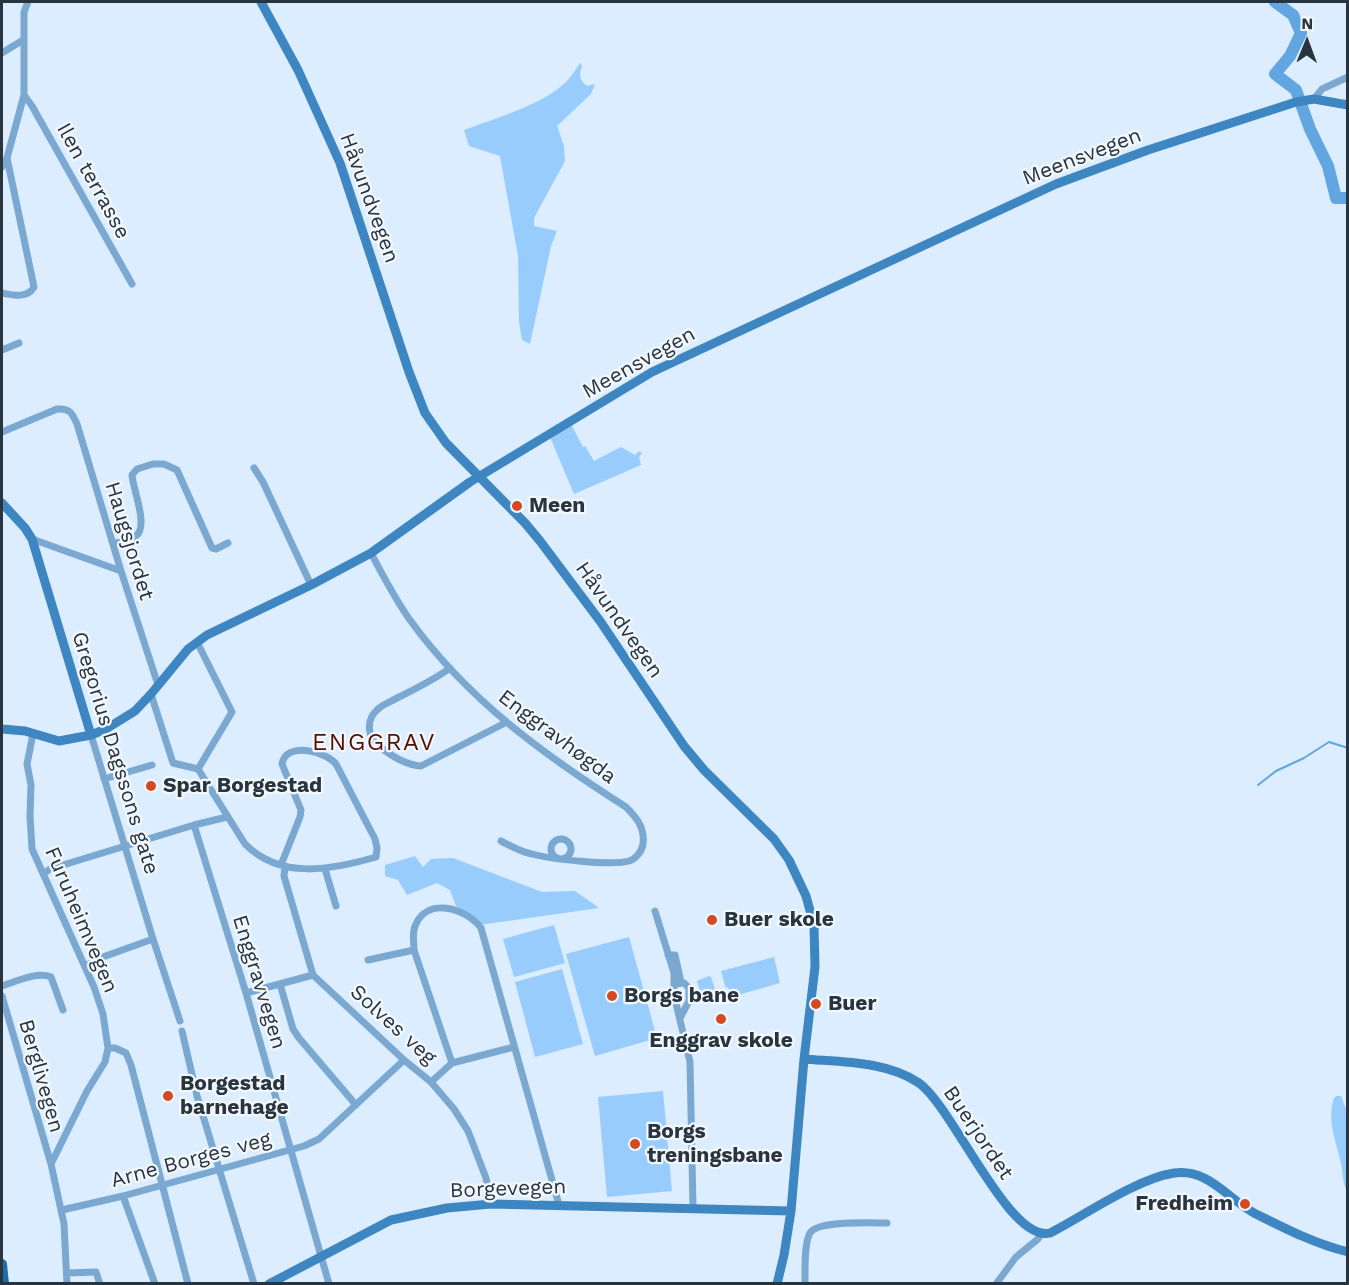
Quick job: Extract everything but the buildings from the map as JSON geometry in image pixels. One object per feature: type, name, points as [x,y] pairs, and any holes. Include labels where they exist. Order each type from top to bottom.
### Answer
[{"type":"main road","points":[[2,1264],[4,1284]]},
{"type":"street","points":[[2,167],[7,158],[24,95],[24,12],[28,2]]},
{"type":"street","name":"Håvundvegen","points":[[261,2],[298,70],[345,176],[420,403],[441,436],[525,523],[567,575],[684,746],[767,831],[789,860],[810,909],[815,940],[815,967],[804,1059],[791,1211],[777,1284]]},
{"type":"street","points":[[2,53],[23,40]]},
{"type":"street","points":[[1305,100],[1347,77]]},
{"type":"street","name":"Ilen terrasse","points":[[24,95],[132,284]]},
{"type":"street","name":"Meensvegen","points":[[2,729],[16,730],[59,741],[91,735],[126,718],[152,694],[180,658],[207,635],[311,585],[370,553],[480,477],[652,372],[986,215],[1092,169],[1305,100],[1347,105]]},
{"type":"street","points":[[2,293],[21,295],[31,292],[34,282],[7,158]]},
{"type":"street","points":[[2,350],[19,343]]},
{"type":"street","name":"Haugsjordet","points":[[2,432],[57,409],[66,408],[71,411],[158,685]]},
{"type":"street","points":[[113,544],[134,537],[141,531],[142,523],[132,475],[137,469],[153,464],[170,465],[177,470],[212,548],[216,549],[228,543]]},
{"type":"street","points":[[254,468],[263,482],[311,585]]},
{"type":"street","name":"Gregorius Dagssons gate","points":[[2,503],[32,539],[180,1022]]},
{"type":"street","points":[[32,539],[121,571]]},
{"type":"street","name":"Enggravhøgda","points":[[370,553],[411,620],[450,668],[505,723],[626,807],[637,818],[641,826],[643,845],[632,860],[618,862],[560,859],[529,854],[501,841]]},
{"type":"street","points":[[197,642],[232,712],[198,769]]},
{"type":"street","points":[[450,668],[439,677],[378,709],[371,717],[369,724],[369,731],[376,744],[402,760],[415,766],[421,766],[505,723]]},
{"type":"street","points":[[152,694],[173,763],[198,769],[238,836],[253,852],[283,866],[325,869],[376,857],[375,839],[336,764],[327,756],[303,750],[290,752],[283,759],[282,764],[301,810],[283,866],[284,876],[313,975],[246,993]]},
{"type":"street","name":"Furuheimvegen","points":[[33,734],[27,759],[31,784],[32,843],[36,861],[85,966],[103,1014],[108,1048]]},
{"type":"street","points":[[104,779],[152,765]]},
{"type":"street","points":[[43,874],[50,869],[227,817]]},
{"type":"street","name":"Enggravvegen","points":[[194,825],[246,993],[328,1284]]},
{"type":"street","points":[[325,869],[336,906]]},
{"type":"street","points":[[452,1063],[414,950],[415,926],[425,914],[440,907],[455,909],[476,921],[481,928],[559,1205]]},
{"type":"street","points":[[655,911],[677,983],[674,996],[688,1047],[691,1074],[693,1208]]},
{"type":"street","points":[[85,966],[100,958],[153,939]]},
{"type":"street","points":[[368,960],[414,950]]},
{"type":"street","name":"Solves veg","points":[[313,975],[404,1060],[431,1082],[454,1108],[468,1131],[486,1178],[491,1204]]},
{"type":"street","points":[[2,986],[34,976],[51,976],[63,1010]]},
{"type":"street","points":[[677,983],[688,986],[690,992],[687,1007],[680,1018]]},
{"type":"street","points":[[280,984],[293,1029],[298,1038],[356,1105]]},
{"type":"street","name":"Berglivegen","points":[[2,996],[51,1164],[62,1210]]},
{"type":"street","points":[[182,1031],[197,1096],[254,1284]]},
{"type":"street","points":[[431,1082],[452,1063],[514,1047]]},
{"type":"street","points":[[51,1164],[87,1091],[105,1062],[108,1048],[120,1049],[126,1053],[131,1065],[188,1284]]},
{"type":"street","name":"Buerjordet","points":[[804,1059],[880,1068],[901,1073],[918,1082],[943,1108],[999,1197],[1029,1227],[1041,1234]]},
{"type":"street","name":"Arne Borges veg","points":[[62,1210],[123,1196],[319,1139],[404,1060]]},
{"type":"street","points":[[996,1284],[1016,1257],[1041,1234],[1050,1233],[1117,1196],[1169,1174],[1185,1173],[1209,1180],[1244,1207],[1300,1236],[1347,1252]]},
{"type":"street","points":[[123,1196],[155,1284]]},
{"type":"street","name":"Borgevegen","points":[[269,1284],[391,1220],[447,1208],[491,1204],[791,1211]]},
{"type":"street","points":[[62,1210],[68,1284]]},
{"type":"street","points":[[805,1284],[809,1235],[814,1228],[825,1225],[887,1223]]},
{"type":"street","points":[[68,1274],[96,1272],[100,1284]]},
{"type":"shaded area","points":[[580,63],[582,81],[587,86],[595,84],[591,94],[557,126],[564,146],[565,161],[534,218],[534,226],[557,231],[551,246],[530,344],[522,340],[519,322],[518,256],[500,156],[469,146],[464,130],[518,110],[545,97],[566,82]]},
{"type":"shaded area","points":[[571,424],[583,447],[585,446],[594,461],[621,447],[635,455],[639,451],[642,453],[639,457],[641,465],[574,494],[550,437]]},
{"type":"shaded area","points":[[415,856],[423,867],[431,859],[453,858],[542,892],[575,891],[599,908],[479,925],[472,916],[456,906],[450,890],[437,883],[407,895],[398,880],[385,876],[385,865]]},
{"type":"shaded area","points":[[554,925],[565,963],[514,977],[503,939]]},
{"type":"shaded area","name":"Borgs bane","points":[[629,937],[657,1038],[595,1056],[566,954]]},
{"type":"shaded area","points":[[774,957],[780,983],[738,995],[725,986],[721,971]]},
{"type":"shaded area","points":[[562,969],[583,1044],[535,1057],[515,982]]},
{"type":"shaded area","points":[[709,976],[717,995],[702,998],[697,981]]},
{"type":"shaded area","name":"Borgs treningsbane","points":[[663,1091],[672,1191],[607,1197],[598,1097]]},
{"type":"shaded area","points":[[1341,1096],[1347,1112],[1347,1192],[1331,1114],[1334,1098]]},
{"type":"waterway","points":[[1275,2],[1293,15],[1301,33],[1290,56],[1275,74],[1296,90],[1310,129],[1328,166],[1336,198],[1348,198]]},
{"type":"waterway","points":[[1309,127],[1314,126]]},
{"type":"waterway","points":[[1258,785],[1276,771],[1304,758],[1329,742],[1348,748]]},
{"type":"place","name":"Meen","points":[[517,506]]},
{"type":"place","name":"Spar Borgestad","points":[[151,786]]},
{"type":"place","name":"Buer skole","points":[[712,920]]},
{"type":"place","name":"Borgs bane","points":[[612,996]]},
{"type":"place","name":"Buer","points":[[816,1004]]},
{"type":"place","name":"Enggrav skole","points":[[721,1019]]},
{"type":"place","name":"Borgestad barnehage","points":[[168,1096]]},
{"type":"place","name":"Borgs treningsbane","points":[[635,1144]]},
{"type":"place","name":"Fredheim","points":[[1245,1204]]},
{"type":"district","name":"ENGGRAV","points":[[374,743]]}]
